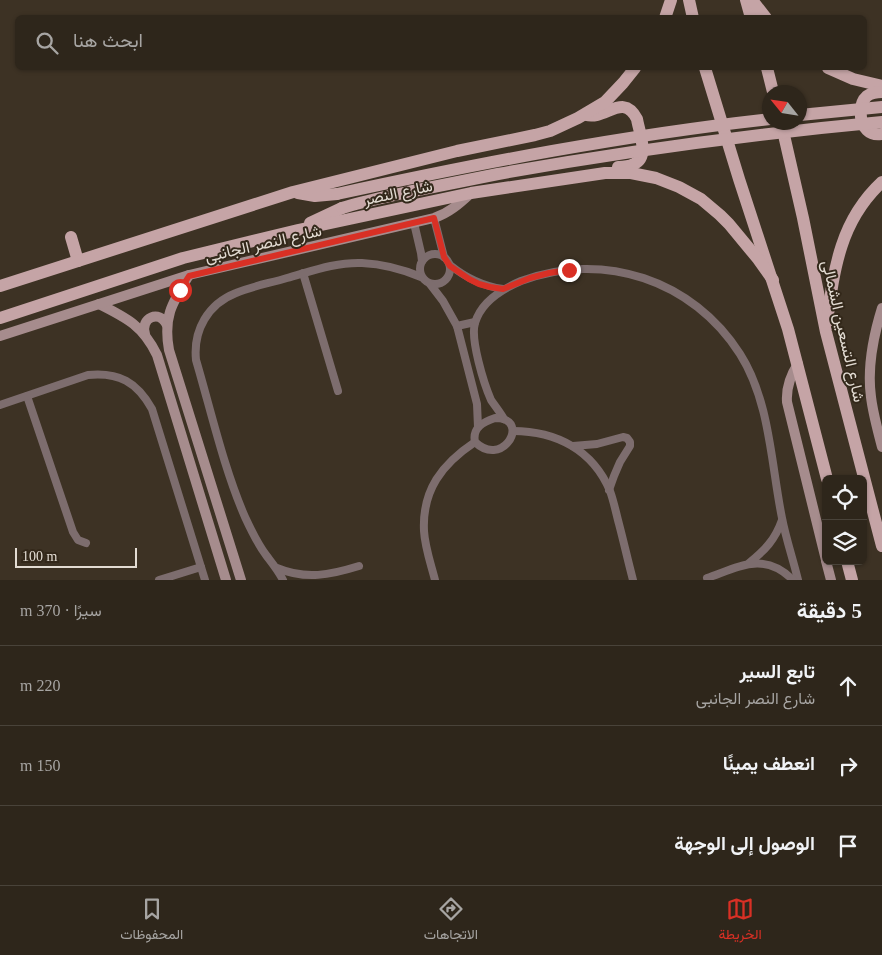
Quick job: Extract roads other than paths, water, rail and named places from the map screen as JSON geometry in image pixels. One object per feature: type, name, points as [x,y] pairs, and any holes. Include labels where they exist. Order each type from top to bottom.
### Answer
[{"type":"main road","points":[[666,15],[671,0]]},
{"type":"main road","points":[[689,0],[692,15]]},
{"type":"main road","points":[[746,0],[750,15]]},
{"type":"main road","points":[[752,0],[764,15]]},
{"type":"main road","name":"شارع النصر","points":[[0,286],[293,192],[457,151],[535,136],[585,115],[604,102],[633,70]]},
{"type":"main road","points":[[706,70],[788,329],[826,475]]},
{"type":"main road","points":[[768,70],[771,85]]},
{"type":"main road","points":[[833,70],[853,79],[882,86]]},
{"type":"main road","points":[[882,92],[866,96],[862,102],[861,109],[863,124],[867,130],[876,134],[882,134]]},
{"type":"main road","points":[[585,115],[600,115],[616,107],[624,107],[632,111],[637,119],[643,148],[641,158],[632,166],[601,169],[592,174]]},
{"type":"main road","points":[[807,115],[882,108]]},
{"type":"main road","points":[[293,192],[315,196],[337,194],[543,152],[719,124],[762,120]]},
{"type":"main road","points":[[298,230],[342,208],[366,201],[544,166],[732,138],[882,122]]},
{"type":"main road","name":"شارع التسعين الشمالى","points":[[783,130],[826,332],[882,546]]},
{"type":"main road","name":"شارع النصر","points":[[0,318],[183,258],[298,230],[471,193],[592,174],[618,172],[644,175],[668,182],[706,203],[720,215],[754,253],[773,280]]},
{"type":"main road","points":[[826,332],[837,257],[847,231],[858,211],[882,182]]},
{"type":"main road","points":[[70,237],[78,261]]},
{"type":"main road","points":[[848,565],[852,580]]},
{"type":"street","name":"شارع النصر الجانبى","points":[[0,336],[189,276],[434,218],[455,208],[471,193]]},
{"type":"street","points":[[434,218],[444,257],[450,266],[474,281],[490,287],[503,289]]},
{"type":"street","points":[[414,223],[422,253],[422,261]]},
{"type":"street","points":[[421,277],[420,266],[426,256],[439,254],[444,257]]},
{"type":"street","points":[[283,580],[276,567],[266,555],[245,517],[229,476],[196,360],[196,342],[201,326],[208,314],[229,296],[237,292],[335,265],[360,263],[391,267],[421,277],[430,284],[443,301],[457,326],[478,404],[478,427]]},
{"type":"street","points":[[430,284],[442,283],[450,272],[450,266]]},
{"type":"street","points":[[474,442],[484,449],[500,449],[510,442],[513,431],[495,406],[486,386],[474,344],[475,322],[492,298],[503,289],[530,278],[569,270],[610,270],[655,282],[685,297],[701,309],[720,328],[741,354],[750,372],[763,410],[782,518],[798,580]]},
{"type":"street","points":[[303,273],[338,391]]},
{"type":"street","points":[[189,276],[173,301],[169,313],[167,325],[169,350],[241,580]]},
{"type":"street","points":[[99,304],[126,318],[145,334],[152,344],[226,580]]},
{"type":"street","points":[[882,308],[872,351],[870,381],[873,413],[882,447]]},
{"type":"street","points":[[145,334],[143,330],[145,323],[151,317],[159,317],[167,325]]},
{"type":"street","points":[[457,326],[475,322]]},
{"type":"street","points":[[798,364],[788,380],[787,402],[822,544]]},
{"type":"street","points":[[0,405],[88,375],[114,376],[126,380],[137,388],[146,397],[152,409],[205,580]]},
{"type":"street","points":[[27,396],[73,532],[78,540],[86,543]]},
{"type":"street","points":[[474,442],[474,434],[478,427],[495,418],[504,419]]},
{"type":"street","points":[[513,431],[538,432],[556,438],[574,446],[595,465],[603,477],[613,500],[633,580]]},
{"type":"street","points":[[574,446],[597,444],[623,437],[627,438],[630,446],[617,469],[609,490]]},
{"type":"street","points":[[435,580],[427,553],[424,533],[424,513],[431,488],[452,460],[474,442]]},
{"type":"street","points":[[707,578],[749,563],[764,551],[778,530],[782,518]]},
{"type":"street","points":[[749,563],[764,564],[778,568],[793,580]]},
{"type":"street","points":[[827,565],[831,580]]},
{"type":"street","points":[[276,567],[287,574],[319,579],[359,566]]},
{"type":"street","points":[[159,580],[201,567]]}]
